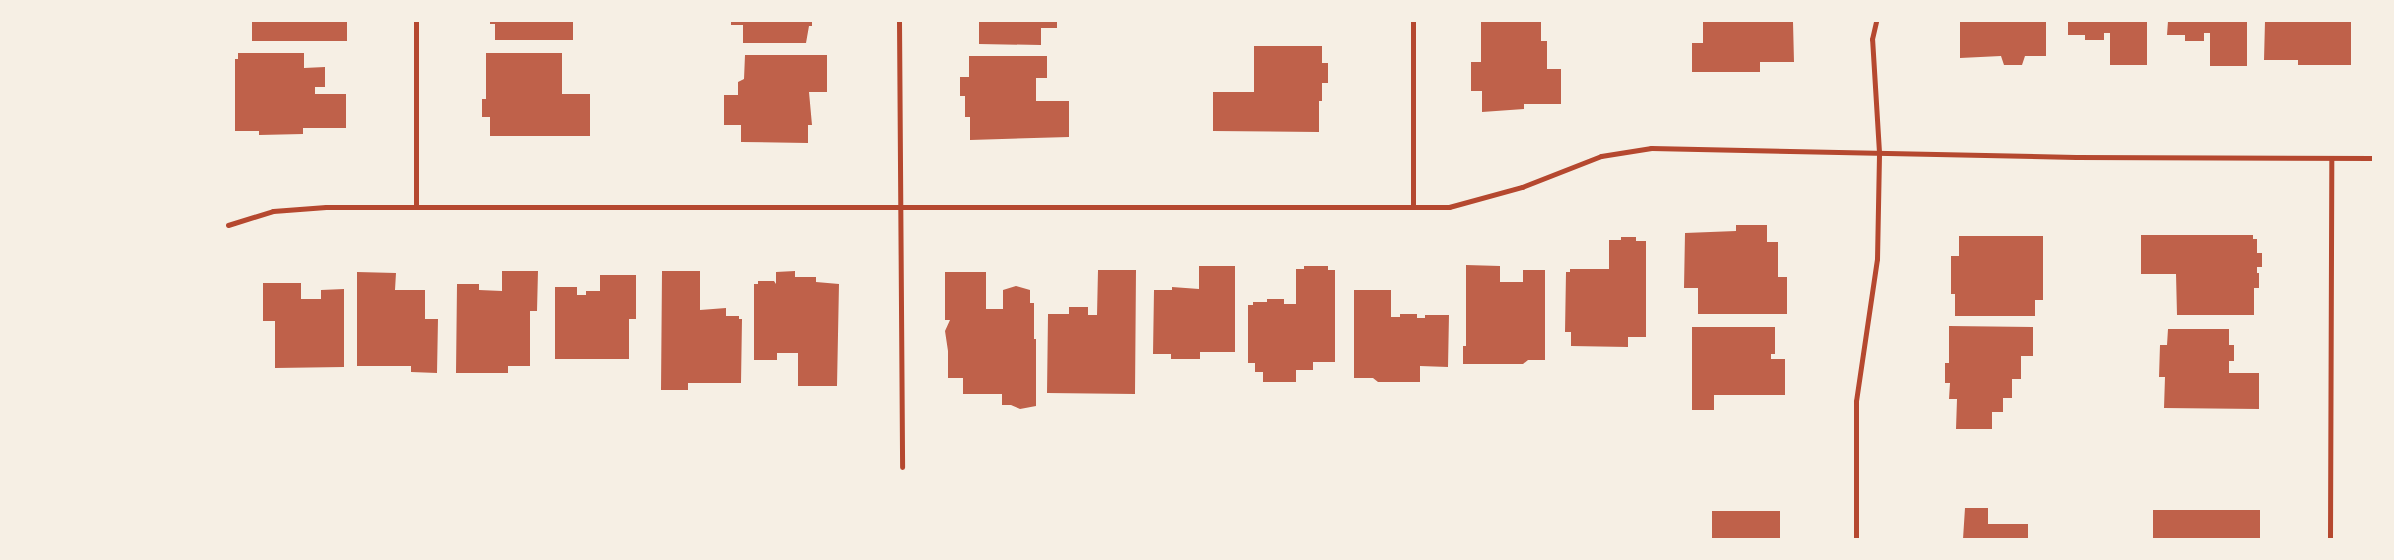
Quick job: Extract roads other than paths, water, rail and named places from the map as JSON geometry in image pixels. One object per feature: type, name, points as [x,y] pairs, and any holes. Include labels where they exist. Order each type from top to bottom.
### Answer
[{"type":"street","points":[[416,21],[416,207]]},
{"type":"street","points":[[899,21],[898,207],[902,467]]},
{"type":"street","points":[[1413,21],[1413,207]]},
{"type":"street","points":[[1856,539],[1856,401],[1877,259],[1879,152],[1872,39],[1876,21]]},
{"type":"street","points":[[228,225],[273,211],[326,207],[1449,207],[1522,187],[1601,156],[1651,148],[2076,157],[2373,158]]},
{"type":"street","points":[[2330,539],[2331,158]]}]
